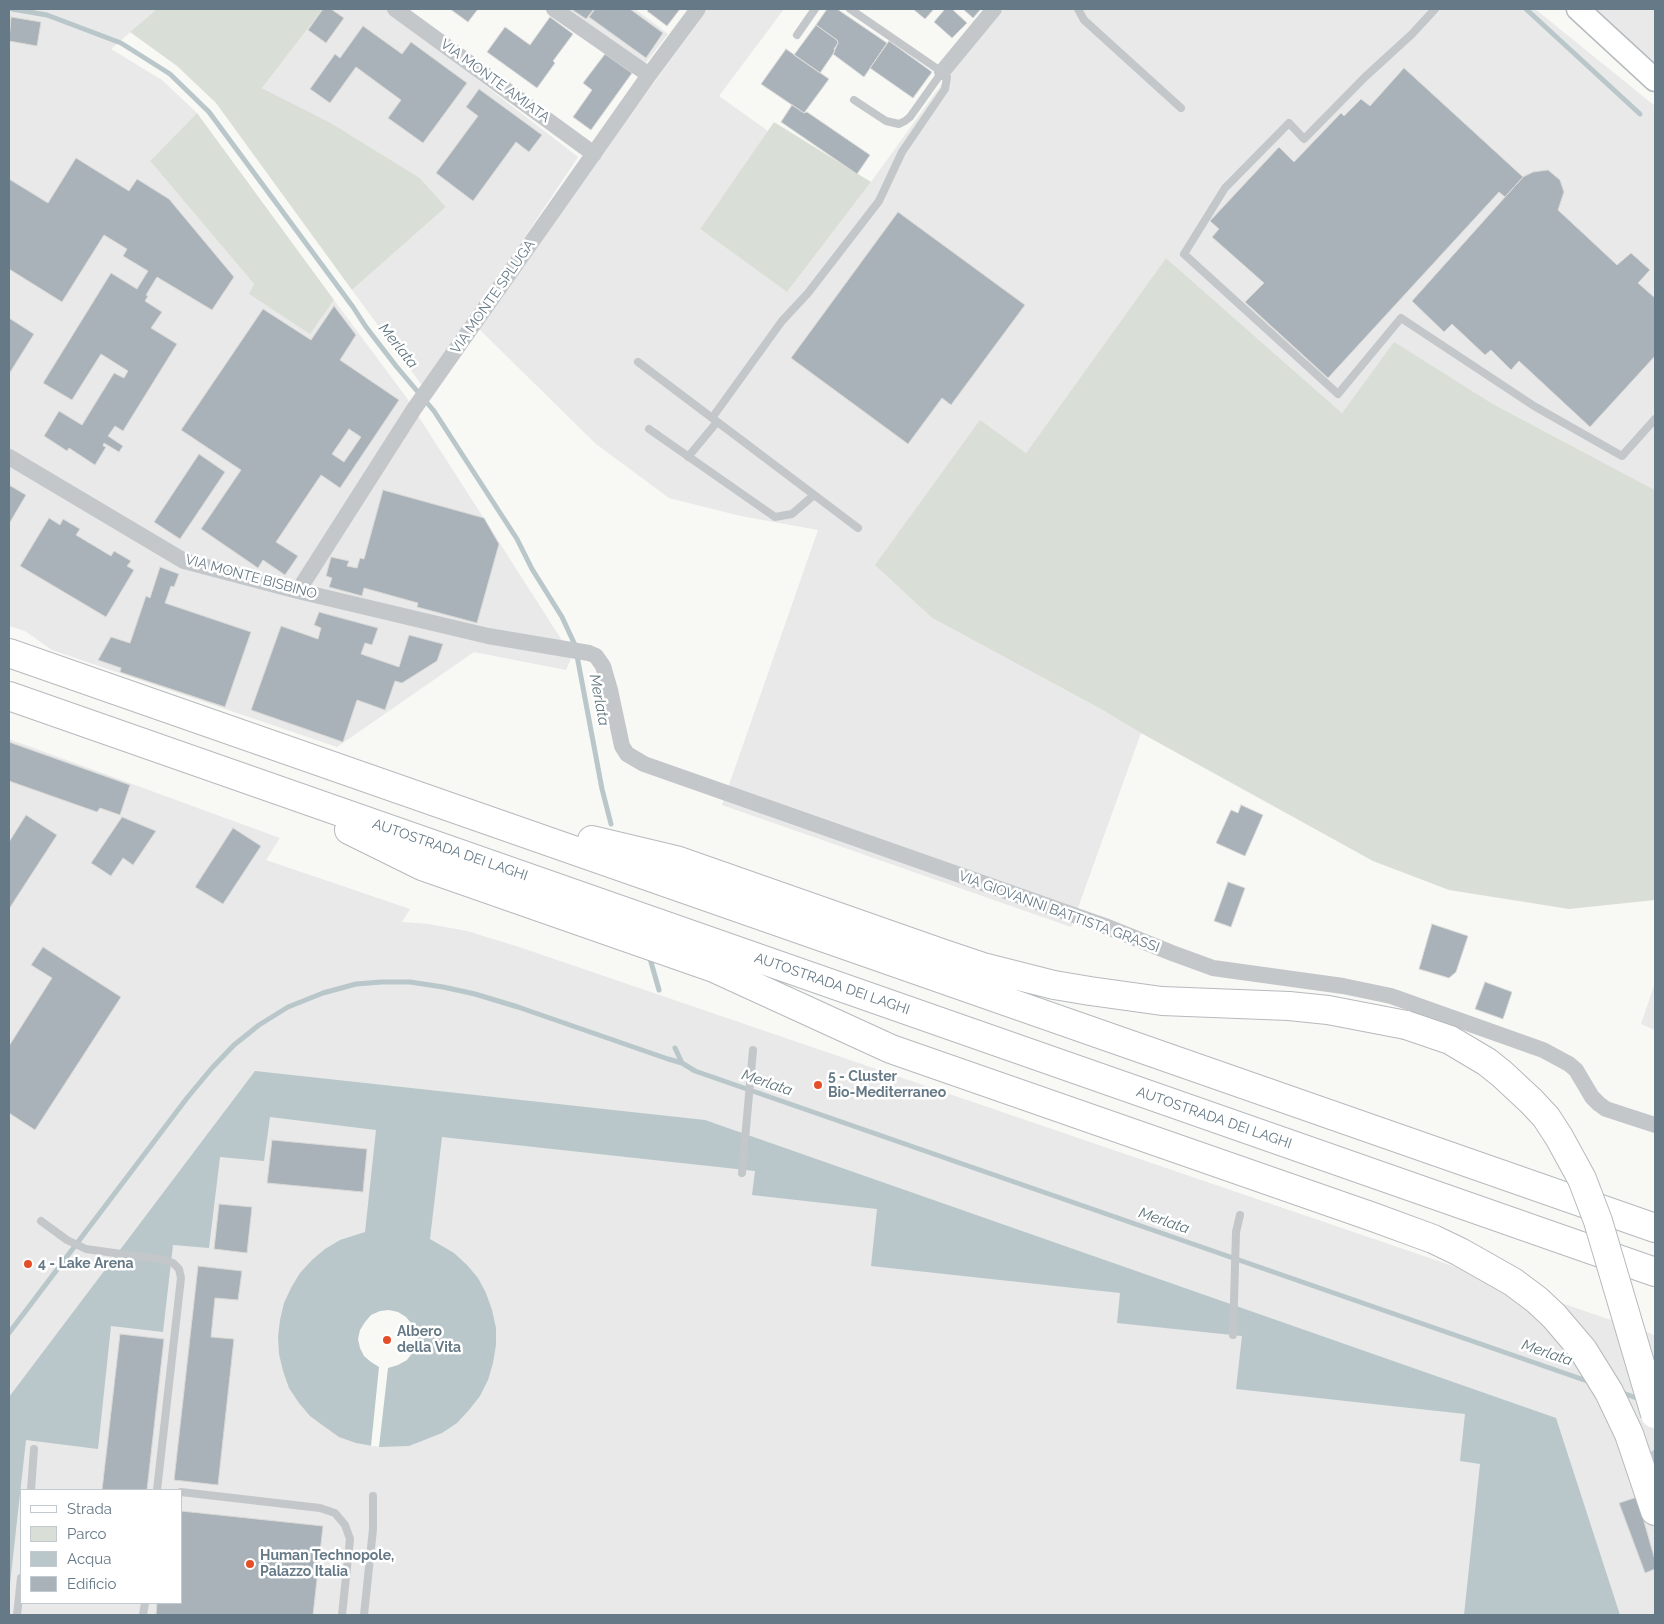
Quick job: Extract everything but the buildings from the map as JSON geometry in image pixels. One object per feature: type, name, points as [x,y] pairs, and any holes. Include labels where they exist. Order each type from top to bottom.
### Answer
[{"type":"highway","points":[[9,653],[1655,1228]]},
{"type":"highway","name":"AUTOSTRADA DEI LAGHI","points":[[9,696],[1655,1272]]},
{"type":"highway","points":[[240,776],[422,866],[714,968],[891,1049],[1434,1239],[1489,1267],[1514,1282],[1537,1300],[1560,1322],[1583,1350],[1609,1392],[1629,1434],[1655,1511]]},
{"type":"highway","points":[[442,804],[676,860],[983,967],[1054,985],[1090,992],[1162,1001],[1289,1006],[1318,1009],[1406,1025],[1450,1040],[1487,1062],[1502,1074],[1546,1117],[1559,1137],[1582,1179],[1598,1220],[1655,1414]]},
{"type":"main road","points":[[1578,9],[1655,80]]},
{"type":"street","name":"VIA MONTE AMIATA","points":[[395,9],[594,154]]},
{"type":"street","points":[[554,9],[649,76]]},
{"type":"street","name":"VIA MONTE SPLUGA","points":[[298,591],[414,409],[698,9]]},
{"type":"street","points":[[942,72],[994,9]]},
{"type":"street","name":"VIA MONTE BISBINO","points":[[9,457],[184,561],[298,591],[516,641]]},
{"type":"street","name":"VIA GIOVANNI BATTISTA GRASSI","points":[[516,641],[589,653],[596,656],[603,666],[610,690],[622,746],[627,754],[640,762],[1104,926],[1206,966],[1343,986],[1391,996],[1543,1050],[1569,1064],[1576,1070],[1598,1104],[1606,1109],[1655,1125]]},
{"type":"lane","points":[[797,35],[815,9]]},
{"type":"lane","points":[[688,457],[782,321],[808,293],[879,201],[902,152],[946,89],[947,77],[942,72],[850,9]]},
{"type":"lane","points":[[1078,9],[1084,20],[1181,108]]},
{"type":"lane","points":[[1435,9],[1412,34],[1365,76],[1304,139],[1290,123],[1225,188],[1184,254],[1338,394],[1400,318],[1534,406],[1622,456],[1655,419]]},
{"type":"lane","points":[[854,100],[886,121],[899,124],[910,117],[942,72]]},
{"type":"lane","points":[[638,362],[858,528]]},
{"type":"lane","points":[[649,429],[775,517],[792,514],[814,495]]},
{"type":"lane","points":[[742,1173],[753,1050]]},
{"type":"lane","points":[[1233,1335],[1236,1232],[1240,1215]]},
{"type":"lane","points":[[40,1221],[61,1236],[86,1249],[164,1260],[176,1266],[181,1274],[160,1489]]},
{"type":"lane","points":[[31,1489],[34,1449]]},
{"type":"lane","points":[[1645,1467],[1655,1454]]},
{"type":"lane","points":[[182,1492],[320,1508],[335,1513],[345,1525],[350,1539],[342,1615]]},
{"type":"lane","points":[[364,1615],[373,1529],[373,1496]]},
{"type":"lane","points":[[17,1615],[20,1587]]},
{"type":"shaded area","points":[[9,9],[157,9],[111,49],[162,80],[197,113],[150,161],[254,284],[250,293],[310,333],[334,300],[406,397],[572,656],[566,670],[474,652],[337,747],[52,650],[25,631],[9,626]]},
{"type":"shaded area","points":[[323,9],[386,9],[578,157],[424,388],[352,290],[446,207],[420,178],[331,123],[262,88]]},
{"type":"shaded area","points":[[564,9],[635,9],[668,34],[645,64]]},
{"type":"shaded area","points":[[708,9],[784,9],[719,96],[768,131],[700,229],[787,292],[871,182],[957,63],[1004,9],[1535,9],[1655,106],[1655,490],[1493,404],[1394,343],[1342,413],[1166,258],[1026,453],[980,421],[876,565],[932,618],[1099,708],[1141,733],[1071,927],[722,805],[818,530],[741,516],[669,498],[596,444],[476,326]]},
{"type":"shaded area","points":[[1581,9],[1655,9],[1655,76]]},
{"type":"shaded area","points":[[9,739],[280,838],[266,860],[410,909],[402,922],[428,924],[467,931],[519,947],[1655,1335],[1655,1615],[9,1615]]},
{"type":"shaded area","points":[[1655,983],[1655,1030],[1641,1024]]},
{"type":"green space","points":[[157,9],[323,9],[262,88],[331,123],[420,178],[446,207],[352,290],[216,103],[177,66],[130,32]]},
{"type":"green space","points":[[197,113],[334,300],[310,334],[249,294],[254,284],[150,161]]},
{"type":"green space","points":[[774,122],[871,182],[787,292],[700,229]]},
{"type":"green space","points":[[1166,258],[1342,413],[1394,342],[1493,404],[1655,490],[1655,900],[1569,909],[1449,890],[1373,861],[1099,708],[932,618],[875,565],[980,420],[1026,453]]},
{"type":"water","points":[[255,1071],[705,1120],[1556,1418],[1620,1615],[1464,1615],[1480,1464],[1460,1461],[1465,1414],[1236,1389],[1242,1336],[1117,1323],[1120,1293],[871,1266],[877,1209],[752,1195],[755,1171],[442,1137],[430,1239],[454,1253],[467,1265],[478,1278],[486,1293],[496,1328],[493,1363],[488,1380],[480,1396],[457,1423],[442,1433],[409,1446],[379,1447],[356,1443],[339,1437],[310,1416],[289,1388],[279,1354],[278,1337],[284,1303],[300,1273],[325,1249],[340,1240],[365,1232],[376,1130],[270,1117],[264,1161],[220,1157],[209,1248],[173,1245],[163,1332],[111,1326],[98,1449],[26,1440],[9,1593],[9,1397]]},
{"type":"pier","points":[[389,1310],[398,1312],[412,1324],[416,1343],[413,1352],[407,1360],[388,1368],[379,1447],[371,1446],[379,1367],[364,1356],[358,1339],[360,1330],[371,1315]]},
{"type":"waterway","name":"Merlata","points":[[12,9],[47,15],[121,43],[170,74],[209,112],[366,327],[434,411],[517,539],[532,569],[562,617],[575,645],[602,789],[611,824]]},
{"type":"waterway","points":[[1526,9],[1640,114]]},
{"type":"waterway","name":"Merlata","points":[[649,955],[659,990]]},
{"type":"waterway","points":[[9,1333],[187,1098],[212,1068],[234,1045],[259,1025],[288,1007],[323,993],[356,984],[410,982],[475,994],[682,1063]]},
{"type":"waterway","name":"Merlata","points":[[675,1048],[682,1063],[695,1071],[1590,1382]]},
{"type":"waterway","name":"Merlata","points":[[1620,1392],[1642,1400]]},
{"type":"place","name":"5 - Cluster Bio-Mediterraneo","points":[[818,1085]]},
{"type":"place","name":"4 - Lake Arena","points":[[28,1264]]},
{"type":"place","name":"Albero della Vita","points":[[387,1340]]},
{"type":"place","name":"Human Technopole, Palazzo Italia","points":[[250,1564]]}]
